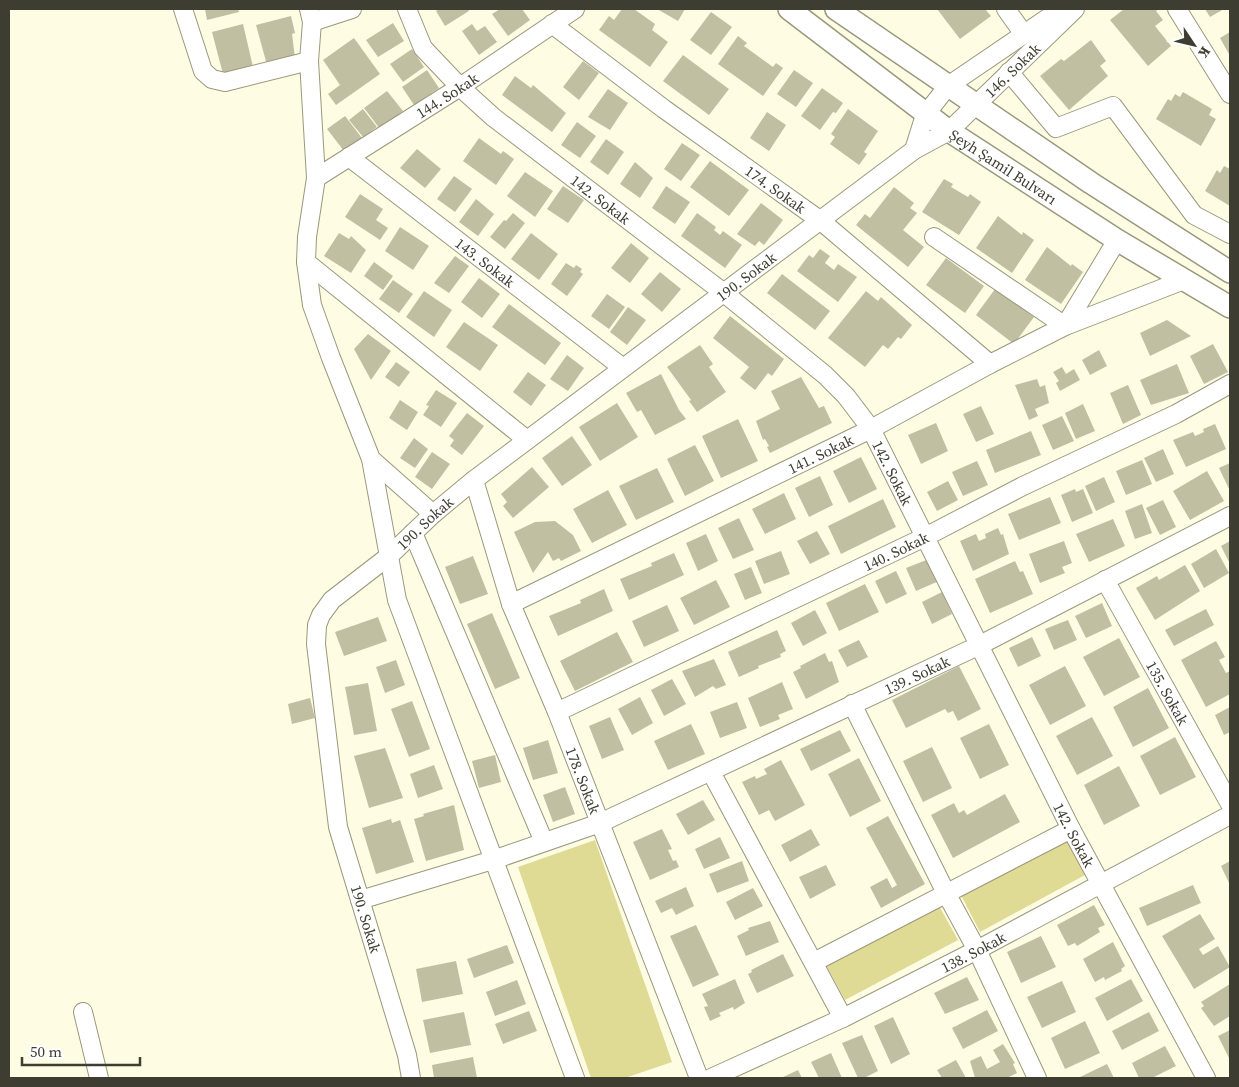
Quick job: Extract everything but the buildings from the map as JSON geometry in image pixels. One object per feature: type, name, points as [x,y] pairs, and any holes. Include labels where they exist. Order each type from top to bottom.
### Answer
[{"type":"main road","name":"Şeyh Şamil Bulvarı","points":[[788,9],[948,131],[1117,240],[1230,307]]},
{"type":"main road","points":[[836,9],[1091,183],[1230,272]]},
{"type":"street","points":[[183,9],[203,71],[212,79],[225,82],[309,60]]},
{"type":"street","points":[[352,9],[310,16],[309,60],[316,178],[307,237],[306,262],[312,306],[371,459],[397,600],[492,860],[575,1078]]},
{"type":"street","name":"142. Sokak","points":[[407,9],[423,48],[460,87],[493,117],[724,293],[825,375],[846,396],[871,429],[1071,829],[1206,1078]]},
{"type":"street","name":"144. Sokak","points":[[316,178],[460,87],[575,9]]},
{"type":"street","points":[[1006,9],[1023,33]]},
{"type":"street","name":"146. Sokak","points":[[925,114],[948,86],[1023,33],[1061,9]]},
{"type":"street","name":"146. Sokak","points":[[948,131],[977,106],[1008,72],[1074,9]]},
{"type":"street","points":[[1177,9],[1230,94]]},
{"type":"street","name":"174. Sokak","points":[[552,24],[664,109],[821,221],[990,364]]},
{"type":"street","points":[[1008,72],[1056,128],[1113,106],[1194,215],[1230,234]]},
{"type":"street","points":[[914,150],[925,114]]},
{"type":"street","name":"190. Sokak","points":[[411,1078],[407,1055],[338,827],[316,644],[317,625],[321,615],[332,600],[389,556],[432,514],[474,480],[914,150],[948,131]]},
{"type":"street","name":"143. Sokak","points":[[349,157],[623,368]]},
{"type":"street","points":[[934,237],[1065,326],[1117,240]]},
{"type":"street","points":[[306,262],[527,440]]},
{"type":"street","name":"141. Sokak","points":[[512,604],[871,429],[990,364],[1065,326],[1184,280]]},
{"type":"street","name":"140. Sokak","points":[[557,712],[926,537],[1023,486],[1176,414],[1230,384]]},
{"type":"street","points":[[371,459],[432,514]]},
{"type":"street","name":"178. Sokak","points":[[474,480],[512,604],[557,712],[699,1078]]},
{"type":"street","name":"139. Sokak","points":[[360,900],[492,860],[600,823],[980,645],[1230,516]]},
{"type":"street","points":[[413,533],[544,842]]},
{"type":"street","name":"135. Sokak","points":[[1105,580],[1230,804]]},
{"type":"street","points":[[852,704],[946,893],[977,950],[1035,1078]]},
{"type":"street","points":[[711,772],[843,1018]]},
{"type":"street","name":"138. Sokak","points":[[711,1078],[843,1018],[1101,885],[1230,815]]},
{"type":"street","points":[[814,962],[1071,829]]},
{"type":"street","points":[[83,1012],[99,1078]]},
{"type":"shaded area","points":[[1066,839],[1085,875],[980,932],[961,895]]},
{"type":"shaded area","points":[[595,840],[672,1062],[625,1078],[591,1078],[518,867]]},
{"type":"shaded area","points":[[938,904],[958,940],[845,1000],[826,965]]}]
